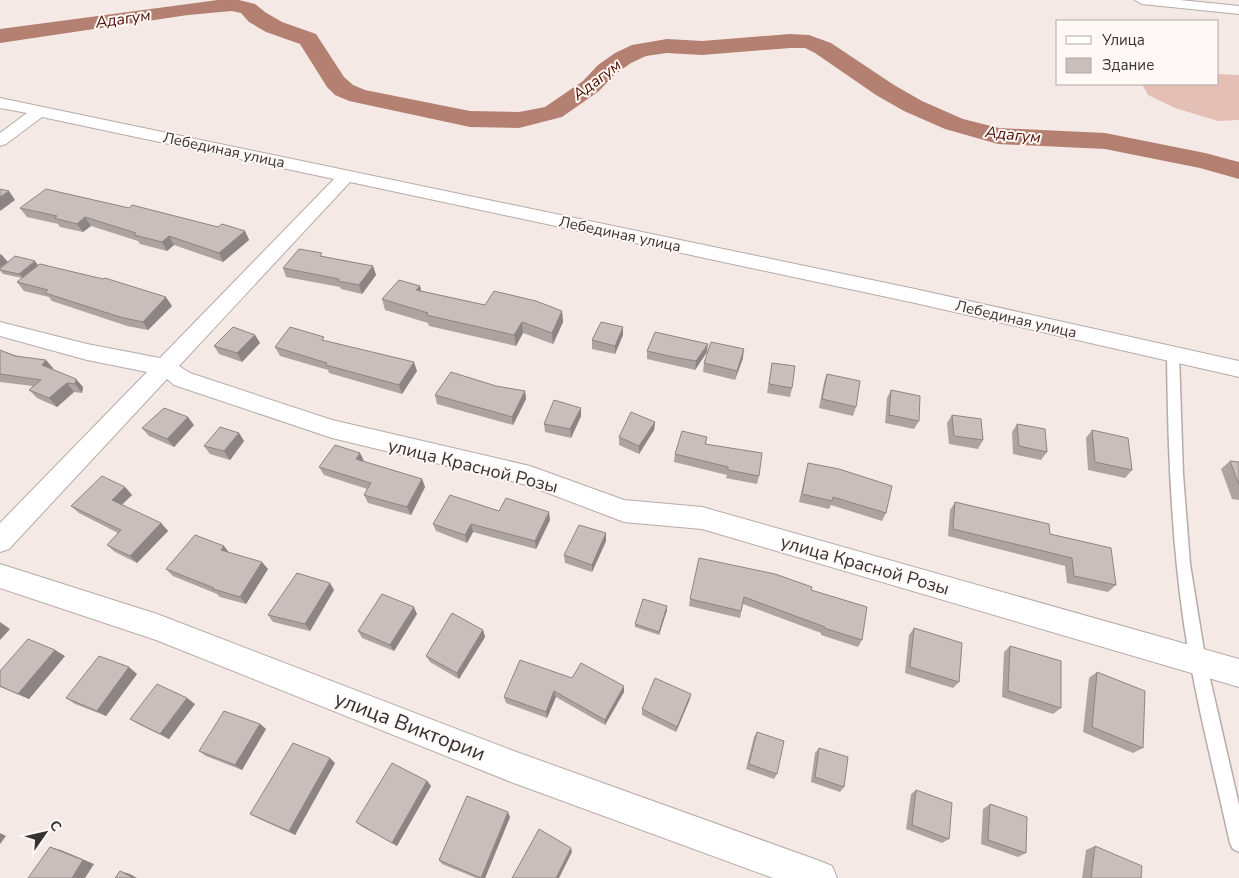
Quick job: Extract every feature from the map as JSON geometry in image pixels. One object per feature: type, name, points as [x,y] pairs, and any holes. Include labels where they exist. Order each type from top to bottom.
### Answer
[{"type":"street","points":[[1142,0],[1239,10]]},
{"type":"street","name":"Лебединая улица","points":[[0,103],[915,296],[1239,369]]},
{"type":"street","points":[[0,141],[40,111]]},
{"type":"street","points":[[0,541],[346,175]]},
{"type":"street","name":"улица Красной Розы","points":[[0,329],[87,352],[165,367],[182,379],[332,429],[530,476],[624,511],[702,518],[1239,673]]},
{"type":"street","name":"улица Виктории","points":[[0,576],[156,627],[511,766],[820,878]]},
{"type":"lane","points":[[1173,355],[1174,444],[1187,594],[1199,661],[1239,843]]},
{"type":"shaded area","points":[[1219,74],[1239,75],[1239,120],[1218,121],[1175,108],[1148,95],[1143,85],[1219,85]]},
{"type":"building","points":[[0,189],[9,191],[0,197]]},
{"type":"building","points":[[46,189],[129,208],[132,205],[218,227],[222,224],[245,231],[219,253],[169,236],[162,242],[134,235],[136,233],[85,217],[77,224],[54,218],[57,216],[20,208]]},
{"type":"building","points":[[299,249],[322,253],[320,256],[373,266],[359,285],[283,268]]},
{"type":"building","points":[[15,256],[35,261],[19,274],[0,270]]},
{"type":"building","points":[[40,264],[105,278],[166,297],[143,322],[120,317],[45,293],[48,290],[17,282]]},
{"type":"building","points":[[399,280],[420,286],[416,290],[485,305],[494,291],[536,301],[562,311],[552,333],[522,322],[514,335],[426,315],[428,313],[382,299]]},
{"type":"building","points":[[601,322],[623,327],[615,346],[592,340]]},
{"type":"building","points":[[233,327],[255,335],[237,353],[214,346]]},
{"type":"building","points":[[290,327],[324,337],[322,340],[414,362],[399,385],[326,365],[327,363],[275,347]]},
{"type":"building","points":[[655,332],[708,344],[696,361],[647,351]]},
{"type":"building","points":[[711,342],[744,349],[737,371],[704,363]]},
{"type":"building","points":[[0,350],[15,356],[46,360],[42,365],[76,379],[75,384],[67,383],[49,398],[29,390],[41,380],[0,374]]},
{"type":"building","points":[[772,363],[795,366],[792,388],[769,384]]},
{"type":"building","points":[[451,372],[496,386],[525,391],[512,417],[435,395]]},
{"type":"building","points":[[827,374],[860,381],[856,407],[822,399]]},
{"type":"building","points":[[891,390],[920,396],[919,421],[889,415]]},
{"type":"building","points":[[554,400],[581,408],[570,429],[544,424]]},
{"type":"building","points":[[164,408],[188,417],[167,439],[142,428]]},
{"type":"building","points":[[631,412],[655,422],[639,446],[619,437]]},
{"type":"building","points":[[952,415],[981,419],[983,440],[954,436]]},
{"type":"building","points":[[1017,424],[1045,429],[1047,452],[1019,446]]},
{"type":"building","points":[[220,427],[239,433],[224,451],[204,446]]},
{"type":"building","points":[[1092,430],[1128,438],[1132,470],[1095,462]]},
{"type":"building","points":[[682,431],[707,437],[705,444],[762,453],[759,476],[728,470],[728,467],[675,454]]},
{"type":"building","points":[[335,445],[360,453],[356,459],[422,479],[407,507],[364,495],[371,483],[319,467]]},
{"type":"building","points":[[1230,461],[1239,462],[1239,485]]},
{"type":"building","points":[[808,463],[839,469],[892,486],[886,513],[833,497],[832,501],[802,494]]},
{"type":"building","points":[[102,476],[125,487],[112,500],[161,523],[130,556],[107,545],[121,530],[71,506]]},
{"type":"building","points":[[450,495],[499,511],[506,498],[549,512],[535,541],[471,524],[465,535],[433,524]]},
{"type":"building","points":[[955,502],[1049,524],[1050,534],[1111,548],[1116,585],[1074,576],[1072,558],[953,529]]},
{"type":"building","points":[[579,525],[606,533],[592,565],[564,555]]},
{"type":"building","points":[[195,535],[224,546],[221,550],[262,562],[240,597],[213,589],[166,569]]},
{"type":"building","points":[[699,558],[775,574],[812,587],[811,590],[867,607],[862,640],[824,628],[744,597],[741,611],[690,599]]},
{"type":"building","points":[[297,573],[330,583],[305,624],[268,615]]},
{"type":"building","points":[[382,594],[414,607],[390,645],[358,631]]},
{"type":"building","points":[[643,599],[667,606],[659,632],[635,624]]},
{"type":"building","points":[[452,613],[483,630],[457,673],[426,656]]},
{"type":"building","points":[[914,628],[962,643],[959,682],[910,667]]},
{"type":"building","points":[[28,639],[55,650],[18,694],[0,686],[0,671]]},
{"type":"building","points":[[1010,646],[1061,661],[1061,708],[1008,691]]},
{"type":"building","points":[[99,656],[129,667],[97,711],[66,698]]},
{"type":"building","points":[[520,660],[572,678],[581,663],[624,686],[605,720],[554,691],[546,712],[504,697]]},
{"type":"building","points":[[1097,672],[1145,691],[1143,748],[1092,727]]},
{"type":"building","points":[[655,678],[691,694],[677,727],[642,709]]},
{"type":"building","points":[[157,684],[187,698],[160,734],[130,719]]},
{"type":"building","points":[[224,711],[260,724],[235,765],[199,751]]},
{"type":"building","points":[[757,732],[784,741],[777,774],[749,764]]},
{"type":"building","points":[[293,743],[330,758],[289,831],[250,814]]},
{"type":"building","points":[[819,748],[848,757],[844,787],[815,777]]},
{"type":"building","points":[[392,763],[427,781],[392,843],[356,822]]},
{"type":"building","points":[[916,790],[952,803],[949,839],[912,825]]},
{"type":"building","points":[[467,796],[508,812],[481,878],[439,860]]},
{"type":"building","points":[[990,804],[1027,817],[1026,853],[988,840]]},
{"type":"building","points":[[539,829],[571,848],[556,878],[512,878]]},
{"type":"building","points":[[1095,846],[1142,866],[1141,878],[1091,878]]},
{"type":"building","points":[[50,847],[83,860],[72,878],[28,878]]},
{"type":"building","points":[[120,871],[133,878],[115,878]]},
{"type":"waterway","name":"Адагум","points":[[0,36],[188,9],[232,5],[248,8],[257,17],[274,27],[308,39],[335,82],[344,90],[358,96],[470,119],[519,120],[553,112],[591,86],[606,70],[623,58],[640,50],[667,46],[702,48],[790,41],[809,42],[823,48],[885,90],[913,106],[954,124],[998,136],[1105,141],[1205,161],[1239,171]]}]
